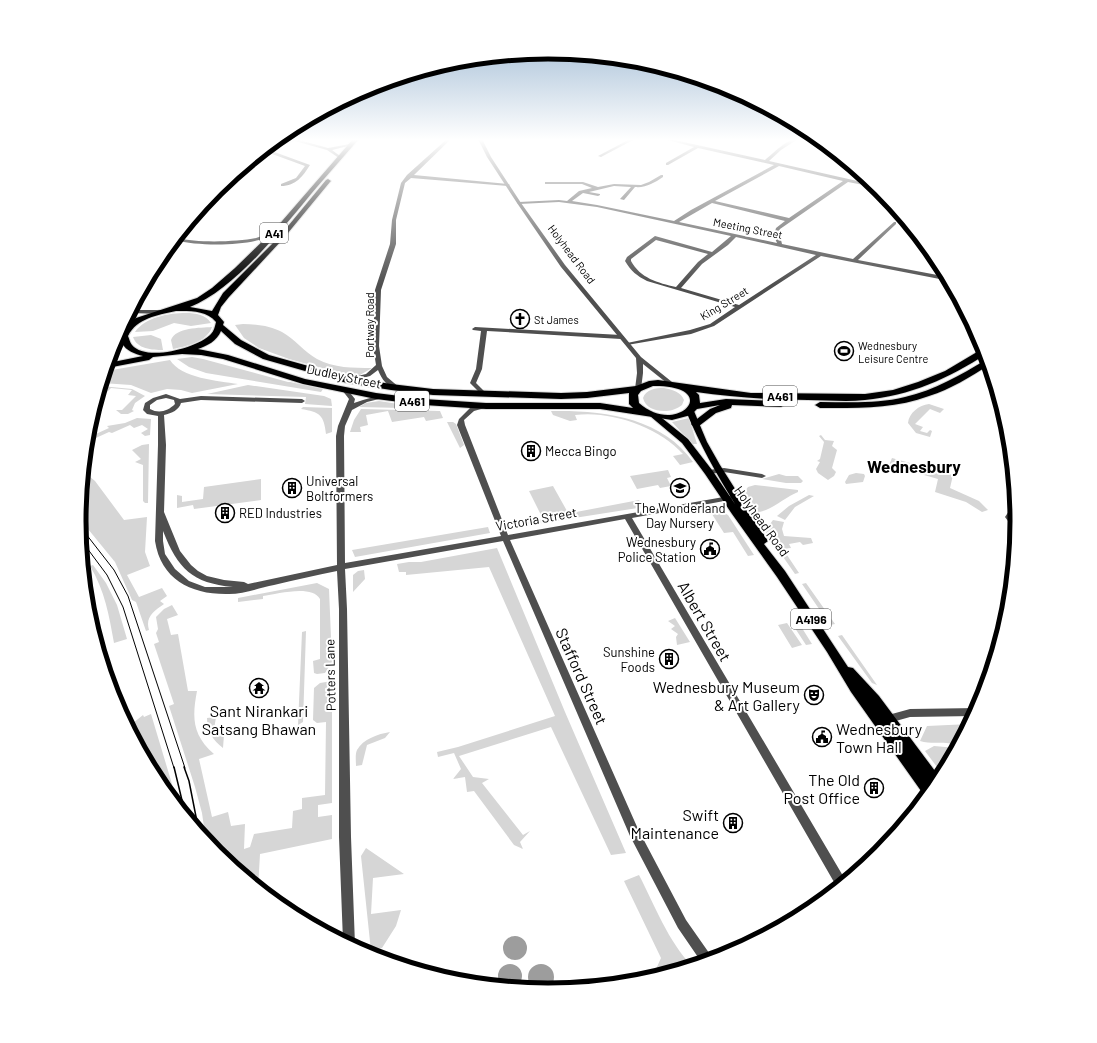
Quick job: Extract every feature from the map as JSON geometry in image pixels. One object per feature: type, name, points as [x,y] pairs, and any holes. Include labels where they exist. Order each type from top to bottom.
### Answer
[{"type":"highway","name":"A41","points":[[176,309],[200,300],[215,290],[258,250],[313,188]]},
{"type":"highway","name":"A41","points":[[214,315],[217,307],[226,295],[281,238],[321,188]]},
{"type":"highway","points":[[129,328],[140,320],[162,312],[176,309],[201,310],[214,315]]},
{"type":"highway","name":"Dudley Street","points":[[214,315],[220,324],[238,342],[266,357],[347,380],[397,388],[433,392],[587,395],[638,389],[652,383],[670,383],[683,387]]},
{"type":"highway","points":[[114,365],[179,352],[200,346],[218,332],[220,324]]},
{"type":"highway","points":[[124,339],[125,345],[131,350],[141,353],[162,355]]},
{"type":"highway","name":"Dudley Street","points":[[179,352],[201,352],[225,357],[303,381],[381,397],[424,402],[486,406],[600,406],[650,414],[676,416],[692,409]]},
{"type":"highway","name":"A461","points":[[683,387],[729,394],[785,397],[844,398],[878,396],[901,391],[927,382],[979,355]]},
{"type":"highway","name":"A461","points":[[692,409],[705,404],[724,402],[851,405],[884,404],[918,397],[941,388],[983,365]]},
{"type":"highway","points":[[683,387],[694,397],[695,401],[692,409]]},
{"type":"highway","points":[[638,389],[633,394],[632,400],[638,408],[650,414]]},
{"type":"highway","points":[[696,424],[713,411],[722,407],[743,402]]},
{"type":"main road","name":"Holyhead Road","points":[[692,409],[696,424],[714,471],[842,664],[855,689],[884,720],[933,779]]},
{"type":"main road","name":"Holyhead Road","points":[[650,414],[685,442],[714,471]]},
{"type":"main road","name":"Holyhead Road","points":[[884,720],[926,787]]},
{"type":"street","name":"Portway Road","points":[[397,388],[384,378],[379,366],[376,346],[378,290],[393,244],[394,220],[402,188]]},
{"type":"street","name":"Holyhead Road","points":[[510,188],[561,262],[621,337],[629,344],[639,358],[670,383]]},
{"type":"street","points":[[568,202],[581,192],[596,188]]},
{"type":"street","points":[[622,199],[632,188]]},
{"type":"street","points":[[675,223],[693,211],[735,188]]},
{"type":"street","points":[[780,245],[776,230],[836,188]]},
{"type":"street","points":[[581,192],[598,195]]},
{"type":"street","name":"Meeting Street","points":[[519,203],[549,200],[597,206],[942,279]]},
{"type":"street","points":[[711,201],[789,220]]},
{"type":"street","points":[[854,261],[894,223]]},
{"type":"street","points":[[182,240],[244,241],[266,236],[278,229]]},
{"type":"street","points":[[662,234],[629,258],[630,265],[643,277],[658,284],[740,307]]},
{"type":"street","points":[[677,289],[700,263],[734,236]]},
{"type":"street","points":[[655,238],[713,254]]},
{"type":"street","points":[[244,241],[253,244],[258,250]]},
{"type":"street","name":"King Street","points":[[629,344],[692,332],[712,325],[820,254]]},
{"type":"street","points":[[137,312],[162,312]]},
{"type":"street","points":[[474,329],[621,337]]},
{"type":"street","points":[[483,393],[473,383],[479,369],[484,330]]},
{"type":"street","points":[[638,389],[640,373],[639,358]]},
{"type":"street","name":"Portway Road","points":[[347,380],[368,375],[379,366]]},
{"type":"street","points":[[345,390],[352,399],[350,408]]},
{"type":"street","points":[[178,401],[178,404],[174,409],[162,414],[148,412],[146,408],[147,404],[155,399],[166,396],[174,398],[178,401],[201,398],[302,401]]},
{"type":"street","points":[[350,408],[361,402],[381,397]]},
{"type":"street","name":"Stafford Street","points":[[486,406],[472,410],[464,416],[461,420],[461,425],[506,538],[576,703],[634,832],[682,924],[704,956]]},
{"type":"street","name":"Potters Lane","points":[[349,938],[345,837],[344,609],[341,567],[340,434],[342,422],[350,408]]},
{"type":"street","name":"Victoria Street","points":[[162,414],[159,541],[161,554],[172,571],[186,584],[204,590],[230,591],[341,567],[731,498]]},
{"type":"street","points":[[714,471],[731,470],[762,476]]},
{"type":"street","points":[[160,511],[173,547],[183,562],[195,574],[212,581],[250,586]]},
{"type":"street","name":"Albert Street","points":[[627,516],[839,880]]},
{"type":"street","points":[[930,783],[884,720],[910,713],[969,712]]},
{"type":"shaded area","points":[[186,313],[200,315],[209,320],[211,323],[191,326],[174,323],[153,331],[135,332],[139,327],[151,319],[165,315]]},
{"type":"shaded area","points":[[253,324],[278,330],[291,338],[312,356],[323,362],[344,367],[372,368],[360,375],[351,376],[289,359],[259,348],[244,338],[235,325]]},
{"type":"shaded area","points":[[212,327],[206,336],[201,340],[190,345],[173,349],[171,340],[183,330]]},
{"type":"shaded area","points":[[151,335],[161,339],[163,350],[145,348],[138,344],[133,337]]},
{"type":"shaded area","points":[[192,357],[288,382],[323,389],[321,392],[206,373],[189,367],[177,359]]},
{"type":"shaded area","points":[[170,360],[182,371],[191,375],[238,384],[192,393],[181,390],[167,389],[151,393],[131,385],[108,383],[112,370]]},
{"type":"shaded area","points":[[248,385],[324,396],[331,399],[332,406],[305,404],[306,397],[207,394]]},
{"type":"shaded area","points":[[107,387],[132,389],[145,396],[135,403],[132,410],[134,411],[128,414],[121,414],[116,410],[122,410],[136,396],[128,395],[132,390],[111,388],[106,393]]},
{"type":"shaded area","points":[[664,388],[679,393],[684,400],[682,405],[672,410],[660,411],[654,410],[645,403],[643,398],[646,393],[655,389]]},
{"type":"shaded area","points":[[379,401],[405,405],[402,408],[359,407],[366,403]]},
{"type":"shaded area","points":[[929,404],[944,409],[940,413],[930,409],[915,424],[923,427],[920,431],[927,433],[930,430],[932,431],[930,437],[916,433],[908,423],[910,416],[915,410]]},
{"type":"shaded area","points":[[303,407],[332,408],[332,432],[326,434],[324,422],[320,416],[317,413],[301,409]]},
{"type":"shaded area","points":[[361,409],[440,411],[443,418],[426,421],[424,417],[392,422],[388,411],[366,415],[368,425],[360,427],[361,432],[350,432],[354,420]]},
{"type":"shaded area","points":[[551,411],[590,412],[630,419],[665,435],[680,447],[693,462],[680,465],[673,456],[683,454],[673,444],[648,428],[633,422],[603,415],[589,414],[575,415],[577,420],[570,421],[553,415]]},
{"type":"shaded area","points":[[137,418],[151,419],[150,435],[145,436],[141,433],[148,429],[142,425],[134,428],[130,425],[94,439],[94,435],[109,428],[107,426],[125,423]]},
{"type":"shaded area","points":[[689,418],[697,444],[692,444],[672,422]]},
{"type":"shaded area","points":[[447,422],[453,422],[456,424],[464,445],[460,448]]},
{"type":"shaded area","points":[[821,435],[825,440],[834,441],[832,446],[837,450],[832,468],[836,472],[834,476],[828,480],[818,473],[816,469],[820,462],[817,461],[820,459],[824,442],[819,436]]},
{"type":"shaded area","points":[[149,444],[148,503],[145,503],[143,501],[143,465],[135,462],[141,459],[132,450],[142,445]]},
{"type":"shaded area","points":[[892,458],[953,475],[950,488],[979,501],[988,510],[982,512],[966,502],[935,492],[938,479],[889,465]]},
{"type":"shaded area","points":[[668,470],[671,477],[667,478],[671,486],[660,488],[658,485],[637,489],[630,476]]},
{"type":"shaded area","points":[[856,473],[864,474],[865,476],[863,482],[846,484],[845,482],[849,475]]},
{"type":"shaded area","points":[[779,474],[786,476],[798,476],[803,481],[801,483],[786,483],[762,479]]},
{"type":"shaded area","points":[[89,476],[95,481],[124,520],[147,517],[145,552],[150,566],[127,575],[139,597],[162,588],[167,596],[160,601],[164,604],[149,618],[149,630],[146,631],[136,602],[132,600],[115,562],[86,527]]},
{"type":"shaded area","points":[[261,479],[261,500],[194,509],[193,505],[177,508],[177,495],[182,496],[182,502],[203,499],[204,487]]},
{"type":"shaded area","points":[[755,485],[798,490],[798,492],[766,510],[756,512],[742,495],[748,487]]},
{"type":"shaded area","points":[[553,486],[567,511],[571,513],[639,500],[644,507],[517,527],[515,525],[543,519],[529,491]]},
{"type":"shaded area","points":[[809,495],[814,496],[795,507],[785,520],[777,516],[789,506]]},
{"type":"shaded area","points":[[718,510],[728,515],[754,555],[748,556],[733,532],[724,533],[710,511]]},
{"type":"shaded area","points":[[773,520],[784,522],[782,529],[784,536],[811,538],[813,543],[803,545],[800,542],[789,544],[791,548],[783,549],[799,573],[795,574],[765,531]]},
{"type":"shaded area","points":[[488,527],[490,533],[355,557],[352,550]]},
{"type":"shaded area","points":[[497,548],[565,712],[626,853],[611,855],[551,727],[459,756],[473,777],[489,779],[482,783],[523,835],[530,831],[520,842],[523,849],[514,845],[474,791],[467,792],[465,777],[453,779],[461,769],[454,753],[438,757],[437,752],[458,747],[555,716],[489,567],[406,575],[406,572],[399,572],[397,564],[421,562]]},
{"type":"shaded area","points":[[93,565],[106,583],[117,605],[127,639],[114,643],[103,594],[90,566]]},
{"type":"shaded area","points":[[364,570],[365,579],[353,592],[353,575],[358,571]]},
{"type":"shaded area","points":[[317,583],[329,589],[332,662],[325,673],[317,674],[314,673],[313,661],[320,659],[320,599],[316,594],[294,591],[263,596],[263,599],[238,602],[238,598]]},
{"type":"shaded area","points":[[806,583],[835,624],[830,625],[802,584]]},
{"type":"shaded area","points":[[172,605],[178,615],[167,619],[171,635],[178,634],[188,691],[197,691],[194,709],[195,725],[201,740],[214,754],[199,759],[212,817],[228,812],[231,826],[245,824],[244,849],[250,847],[254,834],[292,828],[293,811],[302,809],[302,798],[325,795],[326,722],[317,723],[313,720],[314,688],[320,683],[332,681],[332,803],[318,805],[318,817],[332,815],[332,839],[260,854],[258,881],[221,849],[204,830],[202,813],[195,787],[169,706],[174,704],[154,644],[159,642],[156,633],[158,629],[156,617],[164,609]]},
{"type":"shaded area","points":[[675,618],[690,642],[677,645],[676,637],[678,634],[671,629],[675,626],[668,621]]},
{"type":"shaded area","points":[[797,620],[812,644],[806,645],[791,622]]},
{"type":"shaded area","points":[[787,623],[802,645],[792,648],[778,625]]},
{"type":"shaded area","points":[[306,631],[303,722],[298,725],[302,632]]},
{"type":"shaded area","points":[[842,635],[877,685],[872,683],[838,636]]},
{"type":"shaded area","points":[[151,714],[174,791],[148,753],[133,723],[143,715],[144,717]]},
{"type":"shaded area","points":[[216,717],[213,736],[224,735],[223,748],[216,742],[209,732],[207,718]]},
{"type":"shaded area","points":[[964,724],[954,744],[920,741],[927,726]]},
{"type":"shaded area","points":[[390,732],[385,738],[367,745],[362,765],[356,766],[356,753],[363,743],[371,738]]},
{"type":"shaded area","points":[[934,746],[952,748],[939,769],[925,751]]},
{"type":"shaded area","points":[[366,848],[404,874],[373,878],[371,914],[401,910],[396,926],[382,948],[375,950],[371,948],[361,856]]},
{"type":"shaded area","points":[[639,875],[669,934],[688,962],[655,971],[661,958],[624,881]]},
{"type":"shaded area","points":[[515,936],[524,939],[527,948],[524,957],[515,960],[506,957],[503,948],[506,939]]},
{"type":"shaded area","points":[[505,965],[515,965],[519,967],[522,976],[520,983],[499,981],[499,971],[501,967]]},
{"type":"shaded area","points":[[536,965],[546,965],[553,972],[554,977],[552,984],[530,983],[529,982],[529,972]]},
{"type":"tram line","points":[[86,535],[114,570],[128,596],[185,768]]},
{"type":"tram line","points":[[87,548],[107,575],[123,607],[174,768]]},
{"type":"tram line","points":[[174,767],[183,804]]},
{"type":"tram line","points":[[184,767],[189,781],[197,821]]},
{"type":"place","name":"St James","points":[[520,319]]},
{"type":"place","name":"Wednesbury Leisure Centre","points":[[844,351]]},
{"type":"place","name":"Mecca Bingo","points":[[531,451]]},
{"type":"place","name":"Universal Boltformers","points":[[292,488]]},
{"type":"place","name":"The Wonderland Day Nursery","points":[[680,488]]},
{"type":"place","name":"RED Industries","points":[[225,513]]},
{"type":"place","name":"Wednesbury Police Station","points":[[710,549]]},
{"type":"place","name":"Sunshine Foods","points":[[669,659]]},
{"type":"place","name":"Sant Nirankari Satsang Bhawan","points":[[259,688]]},
{"type":"place","name":"Wednesbury Museum & Art Gallery","points":[[814,695]]},
{"type":"place","name":"Wednesbury Town Hall","points":[[822,737]]},
{"type":"place","name":"The Old Post Office","points":[[874,788]]},
{"type":"place","name":"Swift Maintenance","points":[[733,823]]},
{"type":"district","name":"Wednesbury","points":[[914,466]]}]
